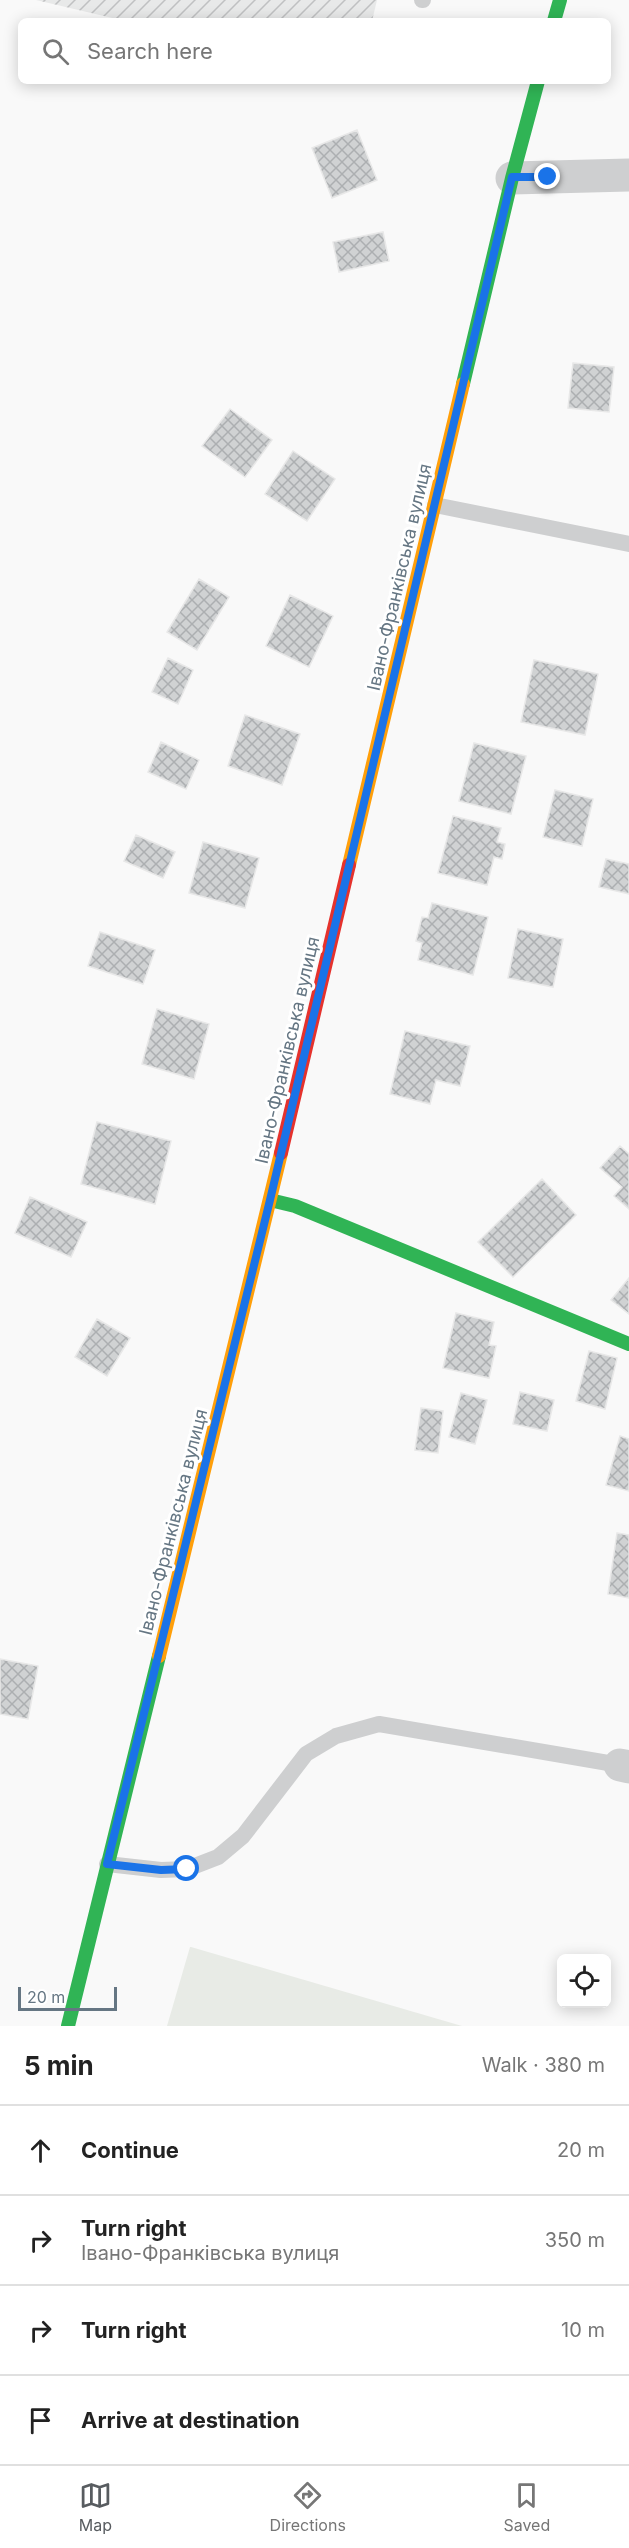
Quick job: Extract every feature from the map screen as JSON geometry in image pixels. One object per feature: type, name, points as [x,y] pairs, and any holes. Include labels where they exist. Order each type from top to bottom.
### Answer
[{"type":"main road","points":[[555,18],[560,0]]},
{"type":"main road","name":"Івано-Франківська вулиця","points":[[68,2026],[270,1200],[512,177],[537,84]]},
{"type":"main road","points":[[270,1200],[295,1206],[629,1344]]},
{"type":"street","points":[[512,177],[629,175]]},
{"type":"lane","points":[[435,505],[629,544]]},
{"type":"lane","points":[[107,1864],[161,1870],[187,1869],[218,1857],[243,1836],[306,1754],[336,1736],[379,1724],[625,1766]]},
{"type":"shaded area","points":[[36,0],[377,0],[373,18],[112,18]]},
{"type":"shaded area","points":[[191,1947],[462,2026],[167,2026]]},
{"type":"building","points":[[357,130],[377,180],[332,198],[312,148]]},
{"type":"building","points":[[383,232],[389,261],[339,272],[333,242]]},
{"type":"building","points":[[573,363],[614,367],[609,412],[568,408]]},
{"type":"building","points":[[230,409],[272,440],[245,477],[202,446]]},
{"type":"building","points":[[293,451],[335,479],[307,521],[265,494]]},
{"type":"building","points":[[199,579],[229,597],[197,650],[167,632]]},
{"type":"building","points":[[290,595],[333,616],[309,667],[266,646]]},
{"type":"building","points":[[168,658],[193,670],[178,704],[152,692]]},
{"type":"building","points":[[534,660],[598,674],[585,735],[521,722]]},
{"type":"building","points":[[245,715],[300,734],[282,785],[228,766]]},
{"type":"building","points":[[161,742],[199,760],[186,789],[148,772]]},
{"type":"building","points":[[474,743],[526,756],[511,814],[459,801]]},
{"type":"building","points":[[555,790],[593,799],[582,846],[543,837]]},
{"type":"building","points":[[453,816],[501,828],[497,842],[505,844],[502,859],[494,857],[487,885],[438,873]]},
{"type":"building","points":[[136,835],[175,852],[163,878],[124,861]]},
{"type":"building","points":[[203,842],[259,858],[245,908],[189,893]]},
{"type":"building","points":[[606,859],[629,864],[629,894],[599,887]]},
{"type":"building","points":[[432,903],[488,917],[473,975],[418,960],[422,943],[416,941],[422,917],[428,918]]},
{"type":"building","points":[[518,929],[563,939],[553,987],[508,978]]},
{"type":"building","points":[[100,932],[155,950],[143,984],[88,966]]},
{"type":"building","points":[[157,1009],[209,1024],[194,1079],[142,1064]]},
{"type":"building","points":[[405,1031],[470,1046],[460,1086],[436,1080],[430,1104],[390,1094]]},
{"type":"building","points":[[97,1122],[171,1141],[155,1204],[81,1184]]},
{"type":"building","points":[[620,1146],[629,1154],[629,1209],[614,1196],[622,1187],[600,1168]]},
{"type":"building","points":[[542,1179],[576,1215],[513,1277],[478,1242]]},
{"type":"building","points":[[30,1197],[87,1222],[71,1257],[15,1233]]},
{"type":"building","points":[[629,1278],[629,1314],[611,1300]]},
{"type":"building","points":[[456,1313],[494,1322],[489,1345],[496,1346],[489,1378],[443,1368]]},
{"type":"building","points":[[97,1319],[130,1338],[107,1376],[75,1357]]},
{"type":"building","points":[[589,1351],[617,1358],[605,1409],[576,1401]]},
{"type":"building","points":[[520,1392],[554,1400],[547,1431],[513,1424]]},
{"type":"building","points":[[461,1393],[487,1400],[475,1444],[449,1437]]},
{"type":"building","points":[[421,1408],[443,1411],[438,1453],[415,1450]]},
{"type":"building","points":[[620,1436],[629,1439],[629,1491],[606,1485]]},
{"type":"building","points":[[617,1533],[629,1535],[629,1598],[608,1594]]},
{"type":"building","points":[[0,1659],[38,1666],[28,1719],[0,1714]]},
{"type":"traffic: fast","points":[[555,18],[560,0]]},
{"type":"traffic: fast","points":[[463,384],[512,178],[537,84]]},
{"type":"traffic: fast","points":[[270,1200],[295,1206],[629,1344]]},
{"type":"traffic: fast","points":[[68,2026],[159,1656]]},
{"type":"traffic: slow","points":[[349,865],[463,384]]},
{"type":"traffic: slow","points":[[159,1656],[281,1153]]},
{"type":"traffic: jam","points":[[281,1153],[349,865]]},
{"type":"route","points":[[187,1869],[161,1870],[107,1864],[270,1200],[512,177],[548,177]]}]
